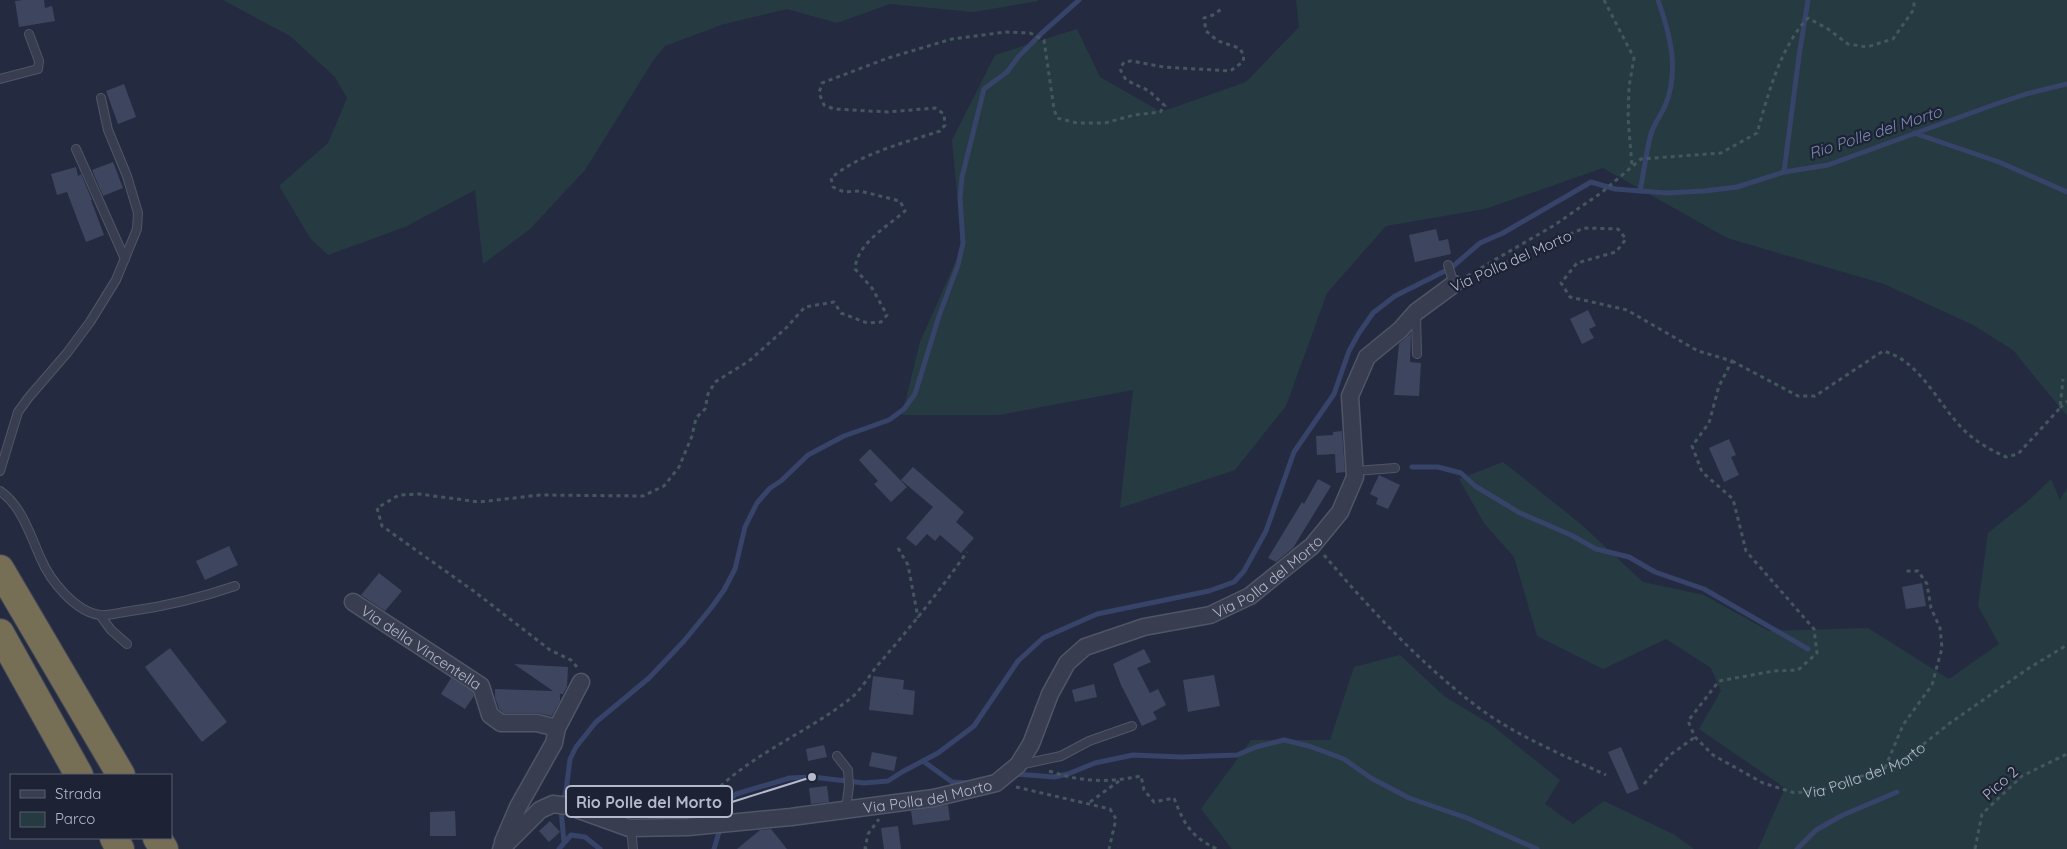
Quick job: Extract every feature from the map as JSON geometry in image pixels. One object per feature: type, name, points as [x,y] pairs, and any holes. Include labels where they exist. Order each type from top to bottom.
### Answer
[{"type":"highway","points":[[0,569],[120,774]]},
{"type":"highway","points":[[0,632],[78,774]]},
{"type":"street","name":"Via Polla del Morto","points":[[501,849],[540,810],[561,805],[631,828],[688,827],[934,798],[996,783],[1016,767],[1031,744],[1050,694],[1067,663],[1085,648],[1144,627],[1210,615],[1250,596],[1314,543],[1340,512],[1355,477],[1350,396],[1367,357],[1400,330],[1416,312],[1453,280]]},
{"type":"street","name":"Via della Vincentella","points":[[353,602],[481,686],[484,703],[490,715],[501,723],[537,723],[557,728]]},
{"type":"street","points":[[501,849],[518,807],[554,744],[557,728],[581,682]]},
{"type":"lane","points":[[0,79],[38,69],[39,61],[29,34]]},
{"type":"lane","points":[[0,471],[18,412],[90,322],[116,280],[138,229],[138,213],[127,176],[108,130],[101,98]]},
{"type":"lane","points":[[76,149],[126,259]]},
{"type":"lane","points":[[1448,265],[1453,280]]},
{"type":"lane","points":[[1416,312],[1418,354]]},
{"type":"lane","points":[[1355,471],[1395,468]]},
{"type":"lane","points":[[0,491],[8,497],[22,517],[47,573],[69,598],[87,610],[100,615],[160,607],[235,586]]},
{"type":"lane","points":[[100,615],[111,630],[127,644]]},
{"type":"lane","points":[[1016,767],[1061,756],[1089,741],[1132,726]]},
{"type":"lane","points":[[837,756],[848,770],[846,809]]},
{"type":"lane","points":[[631,828],[633,849]]},
{"type":"path","points":[[1604,0],[1634,58],[1629,87],[1628,118],[1632,166]]},
{"type":"path","points":[[1453,280],[1553,226],[1601,192],[1641,159],[1721,153],[1757,133],[1770,88],[1797,30],[1808,18],[1828,29],[1848,44],[1867,47],[1893,39],[1914,9],[1914,0]]},
{"type":"path","points":[[581,682],[579,670],[571,660],[550,650],[475,592],[382,526],[377,508],[399,495],[418,494],[479,502],[540,495],[643,496],[664,486],[679,467],[692,436],[696,418],[706,409],[708,394],[715,382],[749,360],[786,328],[805,307],[834,302],[841,313],[867,323],[880,322],[888,314],[872,288],[855,269],[856,259],[865,244],[905,211],[900,201],[860,191],[844,192],[833,188],[831,178],[843,168],[880,152],[940,131],[946,125],[944,114],[935,108],[888,112],[834,109],[824,105],[819,93],[822,83],[888,58],[952,39],[1006,32],[1030,33],[1044,40],[1057,118],[1077,123],[1105,123],[1134,115],[1160,112],[1165,106],[1149,91],[1126,80],[1120,69],[1124,62],[1131,61],[1164,67],[1230,71],[1243,62],[1244,55],[1239,48],[1218,41],[1206,31],[1204,18],[1213,15],[1223,8]]},
{"type":"path","name":"Via Polla del Morto","points":[[1453,280],[1584,228],[1618,229],[1626,239],[1616,252],[1577,263],[1560,283],[1570,297],[1627,310],[1698,351],[1732,361]]},
{"type":"path","points":[[1644,784],[1670,754],[1695,737],[1688,721],[1719,681],[1774,671],[1798,670],[1817,653],[1814,629],[1746,551],[1733,499],[1702,472],[1692,446],[1709,423],[1719,386],[1732,361],[1798,396],[1815,396],[1883,351],[1897,354],[1912,368],[1962,428],[1982,446],[2006,457],[2018,454],[2067,401]]},
{"type":"path","points":[[2060,408],[2063,379]]},
{"type":"path","points":[[1314,543],[1410,649],[1476,705],[1524,736],[1606,774]]},
{"type":"path","points":[[898,548],[908,566],[918,618]]},
{"type":"path","points":[[688,827],[713,791],[732,775],[803,731],[852,697],[918,618],[967,552]]},
{"type":"path","points":[[1884,768],[1903,725],[1932,685],[1942,648],[1940,628],[1931,608],[1927,584],[1918,571],[1906,571]]},
{"type":"path","name":"Via Polla del Morto","points":[[1695,737],[1713,755],[1763,783],[1795,793],[1821,790],[1900,763],[1950,723],[2029,668],[2067,645]]},
{"type":"path","name":"Pico 2","points":[[1975,849],[1982,814],[2022,776],[2067,754]]},
{"type":"path","points":[[1016,767],[1035,767],[1074,779],[1119,780],[1141,776],[1144,790],[1154,802],[1174,798],[1183,823],[1203,843],[1217,849]]},
{"type":"path","points":[[1090,803],[1119,780]]},
{"type":"path","points":[[996,783],[1110,809],[1116,819],[1109,849]]},
{"type":"green space","points":[[223,0],[1038,1],[973,12],[890,4],[837,23],[787,9],[721,25],[665,46],[653,61],[585,170],[530,229],[483,264],[475,190],[405,227],[328,255],[310,238],[279,186],[328,143],[347,98],[335,77],[290,36]]},
{"type":"green space","points":[[1296,0],[2067,0],[2067,416],[2013,350],[1973,325],[1884,284],[1727,238],[1603,168],[1485,209],[1386,226],[1327,293],[1286,406],[1235,470],[1120,508],[1133,390],[999,415],[902,415],[920,342],[962,247],[952,140],[995,55],[1077,29],[1100,77],[1161,112],[1246,82],[1299,27]]},
{"type":"green space","points":[[1503,462],[1582,525],[1643,582],[1704,595],[1769,631],[1868,628],[1949,679],[1999,644],[1978,606],[1988,533],[2029,500],[2051,479],[2060,500],[2067,488],[2067,849],[1758,849],[1785,788],[1699,729],[1721,691],[1711,668],[1666,639],[1603,669],[1537,636],[1514,557],[1484,523],[1459,479]]},
{"type":"green space","points":[[1400,655],[1444,696],[1490,724],[1560,780],[1545,804],[1573,824],[1604,801],[1675,835],[1694,849],[1232,849],[1201,809],[1251,740],[1330,740],[1354,667]]},
{"type":"building","points":[[44,0],[45,8],[52,6],[55,21],[19,27],[15,1]]},
{"type":"building","points":[[124,84],[136,117],[118,124],[106,91]]},
{"type":"building","points":[[113,162],[123,188],[103,196],[92,170]]},
{"type":"building","points":[[76,167],[78,176],[81,174],[92,200],[104,235],[86,242],[67,192],[57,195],[51,174]]},
{"type":"building","points":[[1436,229],[1439,241],[1448,239],[1451,254],[1415,262],[1409,235]]},
{"type":"building","points":[[1588,310],[1596,326],[1589,329],[1594,338],[1582,344],[1570,319]]},
{"type":"building","points":[[1411,333],[1410,362],[1421,363],[1419,396],[1394,395],[1399,344]]},
{"type":"building","points":[[1342,431],[1345,472],[1336,473],[1335,454],[1317,455],[1316,436],[1333,435],[1333,432]]},
{"type":"building","points":[[1729,439],[1736,455],[1731,457],[1739,475],[1724,482],[1709,448]]},
{"type":"building","points":[[870,449],[907,487],[891,502],[874,484],[878,481],[859,460]]},
{"type":"building","points":[[913,467],[964,512],[956,522],[974,538],[961,553],[940,535],[935,541],[927,534],[916,546],[906,538],[933,507],[901,480]]},
{"type":"building","points":[[1379,475],[1400,485],[1388,509],[1376,504],[1378,498],[1370,494]]},
{"type":"building","points":[[1318,479],[1331,486],[1293,548],[1276,562],[1268,558],[1302,502],[1304,504]]},
{"type":"building","points":[[229,546],[238,565],[205,580],[196,561]]},
{"type":"building","points":[[379,573],[402,591],[385,611],[361,595]]},
{"type":"building","points":[[1922,583],[1926,606],[1906,609],[1902,587]]},
{"type":"building","points":[[170,648],[227,722],[202,742],[145,667]]},
{"type":"building","points":[[1144,649],[1151,662],[1137,668],[1150,693],[1158,689],[1166,705],[1153,712],[1157,719],[1142,726],[1121,685],[1113,664]]},
{"type":"building","points":[[514,664],[568,667],[567,687],[563,694],[560,694],[560,701],[552,716],[537,713],[504,713],[499,709],[495,697],[495,689],[553,691]]},
{"type":"building","points":[[1214,675],[1220,706],[1188,712],[1183,680]]},
{"type":"building","points":[[873,676],[904,680],[903,689],[915,691],[913,715],[869,710]]},
{"type":"building","points":[[451,678],[473,692],[474,696],[465,709],[441,694]]},
{"type":"building","points":[[1094,684],[1097,697],[1075,702],[1072,690]]},
{"type":"building","points":[[824,745],[827,757],[808,761],[806,749]]},
{"type":"building","points":[[1621,747],[1639,789],[1627,794],[1608,752]]},
{"type":"building","points":[[872,752],[897,757],[894,771],[869,766]]},
{"type":"building","points":[[827,786],[829,802],[811,804],[809,788]]},
{"type":"building","points":[[948,805],[950,820],[913,825],[911,811]]},
{"type":"building","points":[[455,811],[456,836],[430,836],[430,812]]},
{"type":"building","points":[[550,821],[560,832],[549,842],[539,831]]},
{"type":"building","points":[[898,826],[901,849],[884,849],[881,828]]},
{"type":"building","points":[[771,829],[787,849],[737,849],[760,830]]},
{"type":"waterway","points":[[564,842],[561,809],[566,791],[570,759],[576,747],[596,722],[649,678],[684,641],[711,608],[724,590],[735,569],[745,527],[757,503],[770,488],[781,481],[808,455],[844,436],[889,420],[904,409],[915,394],[939,316],[958,265],[963,243],[960,198],[962,177],[984,89],[1007,72],[1019,56],[1079,0]]},
{"type":"waterway","points":[[1640,191],[1651,134],[1665,106],[1672,79],[1672,53],[1658,0]]},
{"type":"waterway","points":[[1784,172],[1808,0]]},
{"type":"waterway","name":"Rio Polle del Morto","points":[[714,849],[722,822],[723,810],[727,802],[736,794],[790,778],[812,777],[864,783],[888,781],[938,753],[974,726],[1018,661],[1043,638],[1097,614],[1209,591],[1234,582],[1244,571],[1266,531],[1294,452],[1334,394],[1349,351],[1373,313],[1395,296],[1451,268],[1480,243],[1503,233],[1591,182],[1615,189],[1667,193],[1737,187],[1784,172],[1828,165],[1993,105],[2026,94],[2067,84]]},
{"type":"waterway","points":[[1914,133],[1999,162],[2067,192]]},
{"type":"waterway","points":[[1412,467],[1438,467],[1461,473],[1475,486],[1520,513],[1571,535],[1596,549],[1629,557],[1655,572],[1704,589],[1808,649]]},
{"type":"waterway","points":[[1015,774],[1054,777],[1068,774],[1095,763],[1133,755],[1181,757],[1237,755],[1256,747],[1284,740],[1309,746],[1344,759],[1371,778],[1409,798],[1467,818],[1537,849]]},
{"type":"waterway","points":[[923,761],[952,782],[970,783]]},
{"type":"waterway","points":[[1797,849],[1816,830],[1843,815],[1897,792]]},
{"type":"waterway","name":"Rio Polle del Morto","points":[[559,849],[571,835],[585,837],[600,849]]},
{"type":"place","name":"Rio Polle del Morto","points":[[812,777]]}]
